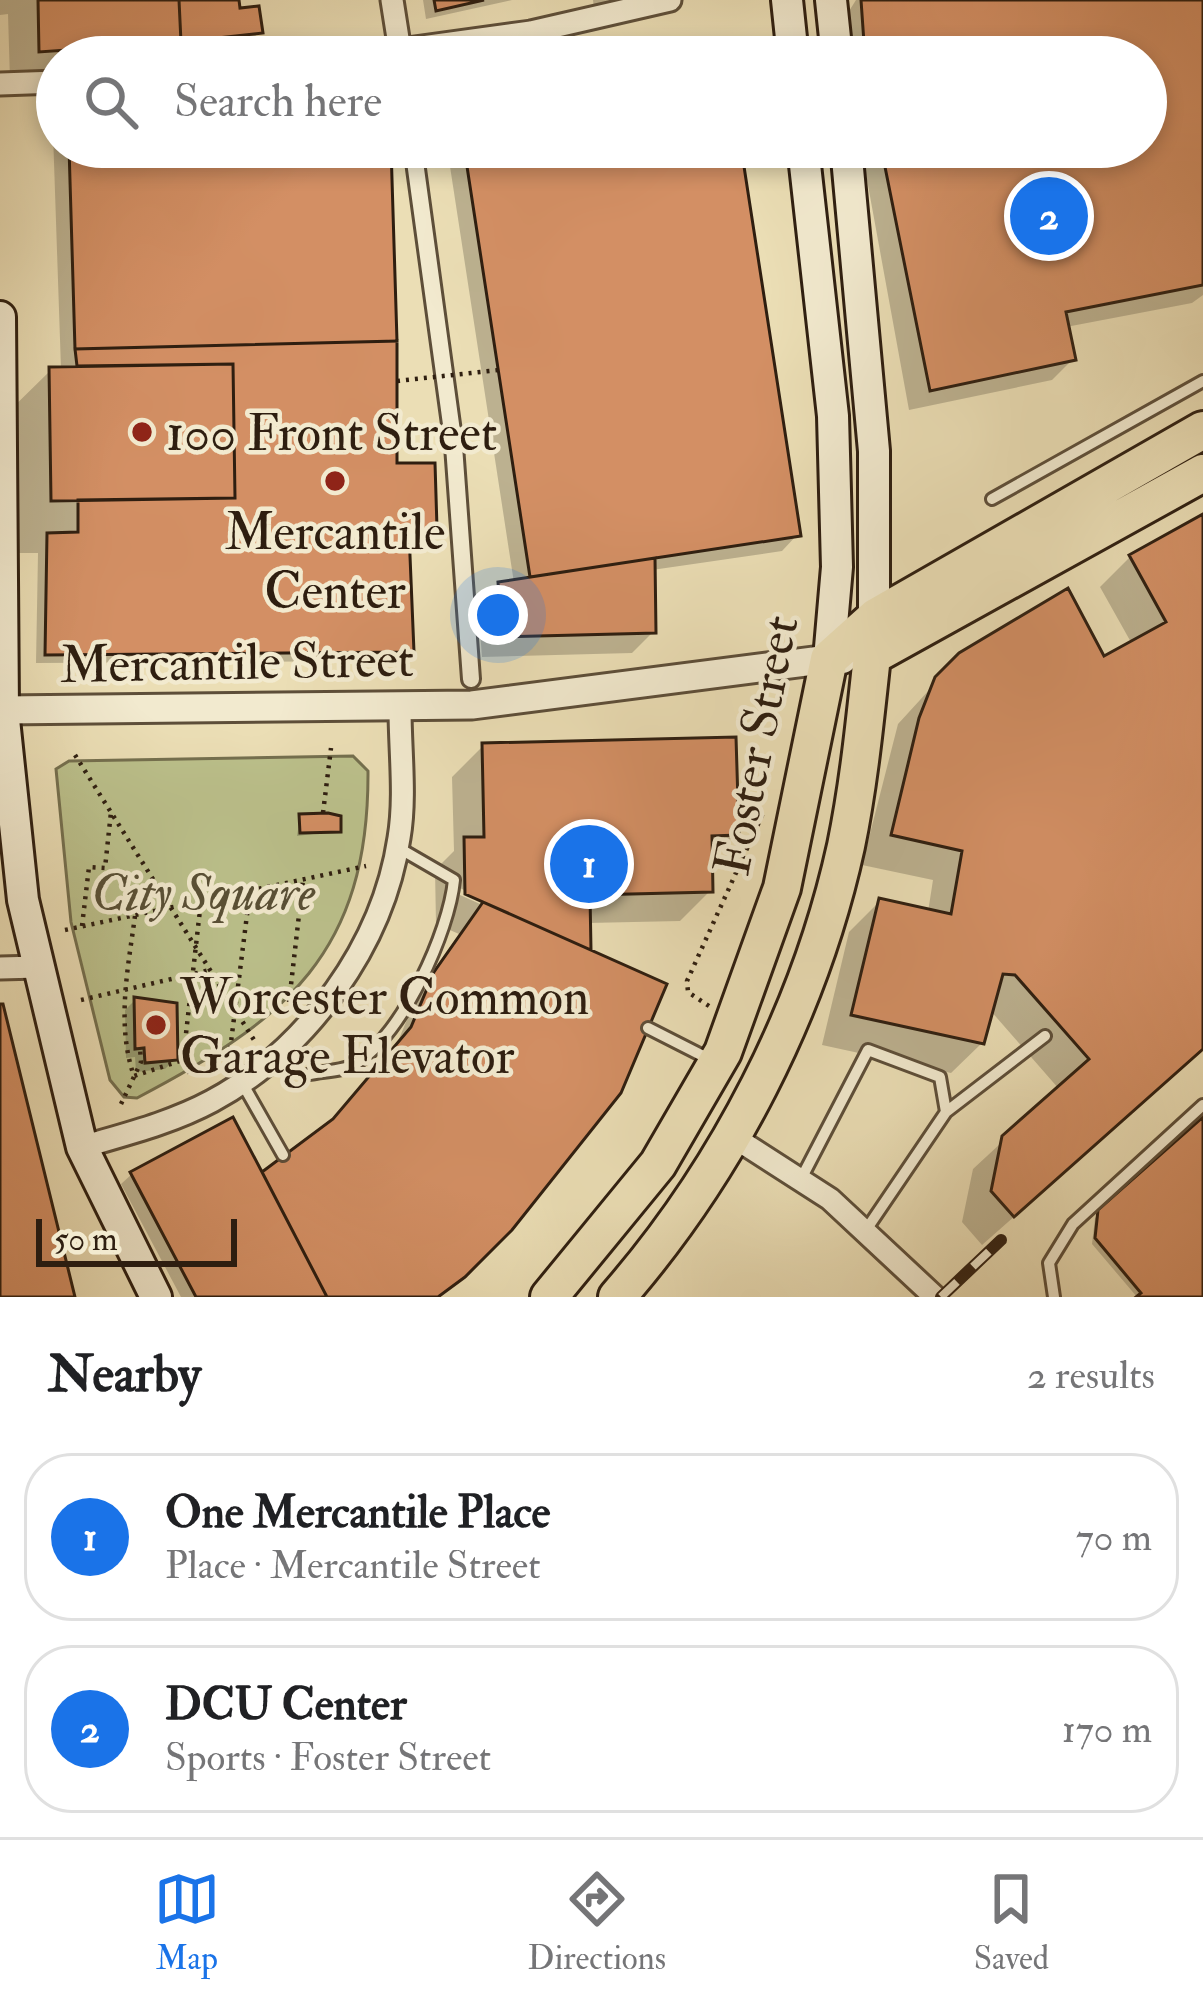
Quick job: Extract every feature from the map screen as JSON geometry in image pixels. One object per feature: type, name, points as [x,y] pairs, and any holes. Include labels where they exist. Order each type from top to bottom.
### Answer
[{"type":"main road","points":[[787,0],[791,36]]},
{"type":"main road","points":[[831,0],[835,36]]},
{"type":"main road","name":"Foster Street","points":[[549,1297],[658,1164],[717,1064],[760,962],[782,888],[829,659],[837,568],[834,440],[805,168]]},
{"type":"main road","name":"Foster Street","points":[[617,1297],[677,1221],[732,1136],[796,998],[832,896],[862,754],[876,616],[871,409],[848,168]]},
{"type":"main road","points":[[0,317],[2,710],[23,900],[82,1147],[156,1297]]},
{"type":"main road","points":[[829,659],[876,616],[1203,430]]},
{"type":"main road","points":[[829,659],[872,656],[1203,473]]},
{"type":"street","points":[[392,0],[397,36]]},
{"type":"street","points":[[507,36],[670,0]]},
{"type":"street","points":[[0,84],[36,83]]},
{"type":"street","points":[[416,168],[454,446],[471,679]]},
{"type":"street","name":"Mercantile Street","points":[[2,710],[400,709],[703,680],[829,659]]},
{"type":"street","points":[[82,1147],[162,1124],[242,1081],[313,1017],[354,965],[383,908],[397,848],[400,709]]},
{"type":"street","points":[[0,968],[38,967]]},
{"type":"street","points":[[732,1136],[801,1179],[866,1230],[935,1297]]},
{"type":"lane","points":[[992,499],[1203,381]]},
{"type":"lane","points":[[310,1074],[356,1064],[393,1023],[405,1009],[451,913],[454,880],[397,848]]},
{"type":"lane","points":[[648,1028],[717,1064]]},
{"type":"lane","points":[[866,1230],[946,1112],[1045,1036]]},
{"type":"lane","points":[[801,1179],[868,1050],[940,1077],[946,1112]]},
{"type":"lane","points":[[242,1081],[283,1155]]},
{"type":"lane","points":[[1054,1297],[1049,1263],[1073,1223],[1203,1106]]},
{"type":"path","points":[[397,381],[499,370]]},
{"type":"path","points":[[323,813],[331,748]]},
{"type":"path","points":[[75,755],[254,1040]]},
{"type":"path","points":[[82,927],[89,867],[105,868],[111,812]]},
{"type":"path","points":[[710,1006],[688,992],[687,981],[764,812]]},
{"type":"path","points":[[65,931],[366,866]]},
{"type":"path","points":[[288,1011],[303,880]]},
{"type":"path","points":[[229,1058],[250,891]]},
{"type":"path","points":[[192,1078],[184,1060],[201,901]]},
{"type":"path","points":[[134,1076],[127,1056],[125,989],[135,916]]},
{"type":"path","points":[[81,1000],[210,970]]},
{"type":"path","points":[[121,1103],[140,1048]]},
{"type":"path","points":[[134,1076],[184,1060]]},
{"type":"green space","name":"City Square","points":[[353,756],[368,771],[364,834],[353,888],[335,934],[309,974],[236,1040],[137,1098],[124,1097],[110,1080],[71,922],[56,769],[69,761]]},
{"type":"building","points":[[38,0],[179,0],[181,36],[39,36]]},
{"type":"building","points":[[179,0],[239,0],[240,8],[259,6],[263,33],[181,36]]},
{"type":"building","points":[[434,0],[484,0],[436,11]]},
{"type":"building","points":[[861,0],[1203,0],[1203,285],[1066,312],[1076,360],[930,391],[885,168],[1167,168],[1167,36],[864,36]]},
{"type":"building","points":[[70,168],[392,168],[397,341],[75,349]]},
{"type":"building","points":[[467,168],[744,168],[801,536],[530,577]]},
{"type":"building","name":"Mercantile Center","points":[[397,341],[397,463],[435,463],[437,528],[409,532],[414,652],[45,655],[47,533],[78,532],[78,500],[235,498],[233,364],[77,366],[75,349]]},
{"type":"building","name":"100 Front Street","points":[[233,364],[235,498],[51,501],[49,367]]},
{"type":"building","points":[[1203,514],[1203,1049],[1014,1217],[991,1191],[1002,1136],[1089,1059],[1015,975],[1003,974],[984,1044],[851,1015],[879,898],[951,914],[962,851],[891,835],[919,718],[935,677],[959,653],[1068,588],[1104,656],[1166,622],[1129,555]]},
{"type":"building","points":[[655,558],[656,633],[502,637],[498,582]]},
{"type":"building","points":[[736,737],[739,835],[712,836],[713,892],[590,895],[591,950],[465,894],[464,837],[484,837],[482,743]]},
{"type":"building","points":[[299,814],[341,816],[341,832],[300,833]]},
{"type":"building","points":[[483,902],[667,984],[621,1093],[512,1230],[465,1277],[438,1297],[327,1297],[262,1172],[333,1119],[411,1027],[434,972]]},
{"type":"building","name":"Worcester Common Garage Elevator","points":[[134,997],[177,1003],[178,1060],[145,1063],[144,1048],[135,1049]]},
{"type":"building","points":[[3,1004],[75,1297],[0,1297]]},
{"type":"building","points":[[233,1117],[327,1297],[196,1297],[130,1172]]},
{"type":"building","points":[[1203,1117],[1203,1297],[1136,1297],[1141,1293],[1095,1238],[1098,1210]]},
{"type":"railway","points":[[941,1297],[1001,1240]]},
{"type":"place","name":"DCU Center","points":[[1049,216]]},
{"type":"place","name":"100 Front Street","points":[[142,432]]},
{"type":"place","name":"Mercantile Center","points":[[335,481]]},
{"type":"place","name":"One Mercantile Place","points":[[589,864]]},
{"type":"place","name":"Worcester Common Garage Elevator","points":[[156,1025]]}]
